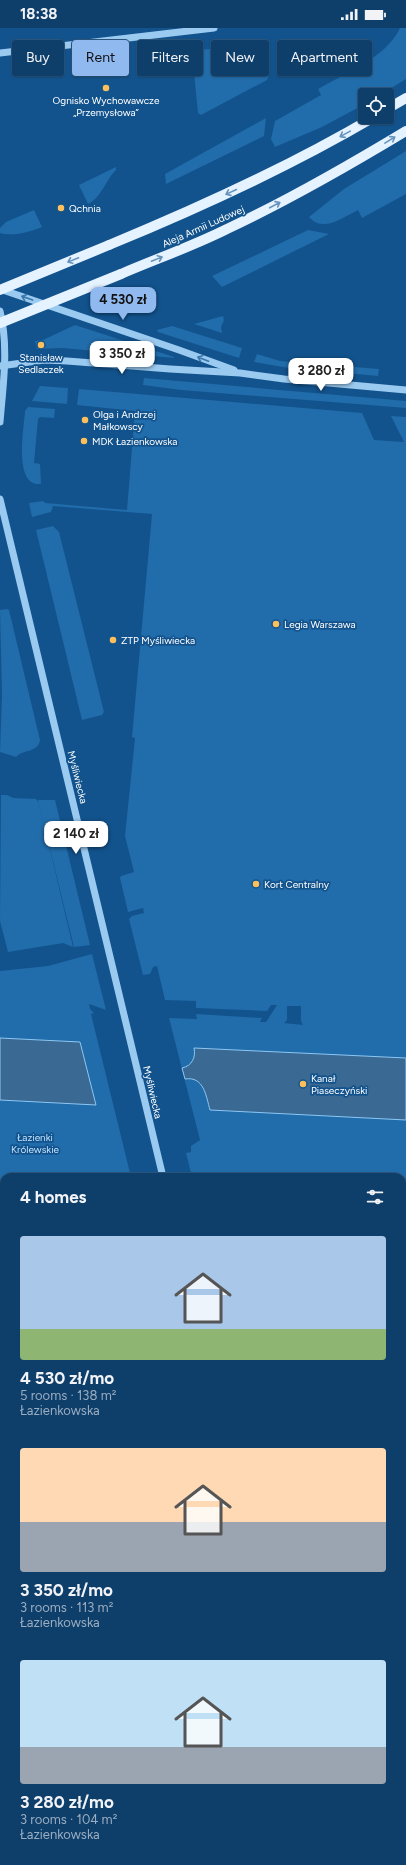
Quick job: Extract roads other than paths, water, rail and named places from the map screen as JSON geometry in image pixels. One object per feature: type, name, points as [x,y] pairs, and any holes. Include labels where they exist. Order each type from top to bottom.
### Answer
[{"type":"main road","points":[[394,105],[406,98]]},
{"type":"main road","name":"Aleja Armii Ludowej","points":[[0,289],[201,206],[316,150],[362,124]]},
{"type":"main road","name":"Aleja Armii Ludowej","points":[[0,323],[121,274],[225,230],[261,213],[406,131]]},
{"type":"street","points":[[0,53],[214,28]]},
{"type":"street","points":[[0,289],[179,350],[240,373]]},
{"type":"street","points":[[0,311],[5,338],[2,366],[0,422]]},
{"type":"street","points":[[2,366],[54,360],[170,370],[240,373],[284,379],[406,390]]},
{"type":"street","name":"Myśliwiecka","points":[[0,499],[162,1173]]},
{"type":"place","name":"Ognisko Wychowawcze „Przemysłowa”","points":[[106,88]]},
{"type":"place","name":"Qchnia","points":[[61,208]]},
{"type":"place","name":"Stanisław Sedlaczek","points":[[41,345]]},
{"type":"place","name":"Olga i Andrzej Małkowscy","points":[[85,420]]},
{"type":"place","name":"MDK Łazienkowska","points":[[84,441]]},
{"type":"place","name":"Legia Warszawa","points":[[276,624]]},
{"type":"place","name":"ZTP Myśliwiecka","points":[[113,640]]},
{"type":"place","name":"Kort Centralny","points":[[256,884]]},
{"type":"place","name":"Kanał Piaseczyński","points":[[303,1084]]},
{"type":"park label","name":"Łazienki Królewskie","points":[[35,1142]]}]
